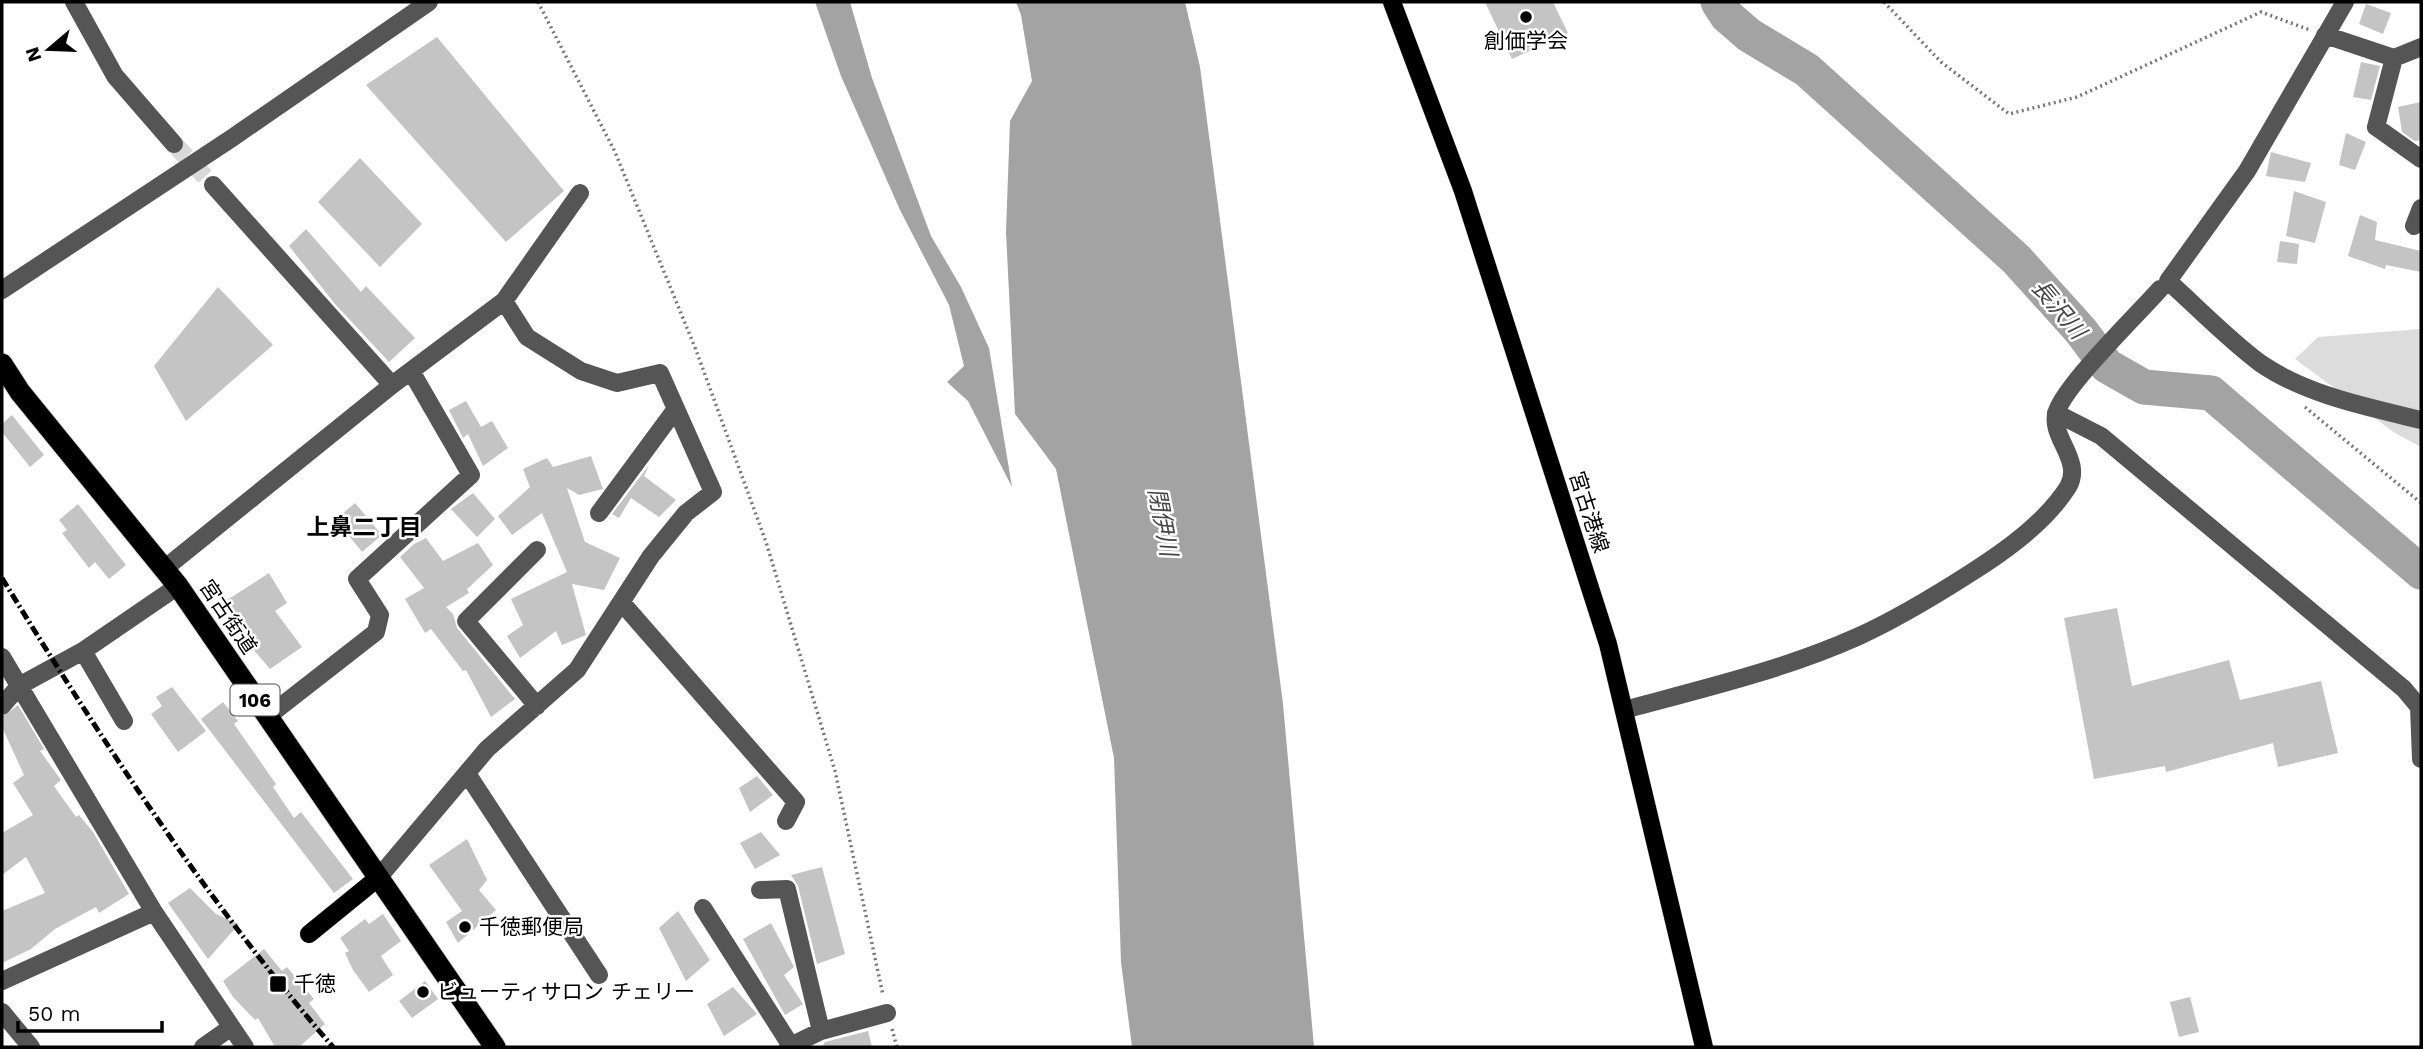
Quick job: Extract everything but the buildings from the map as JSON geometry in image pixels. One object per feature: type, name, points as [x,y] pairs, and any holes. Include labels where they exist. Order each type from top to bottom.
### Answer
[{"type":"highway","name":"宮古街道","points":[[2,364],[20,392],[178,586],[495,1047]]},
{"type":"main road","name":"宮古港線","points":[[1392,2],[1463,191],[1608,644],[1704,1047]]},
{"type":"main road","points":[[309,934],[379,877]]},
{"type":"street","points":[[74,2],[115,76],[174,144]]},
{"type":"street","points":[[2,290],[199,160],[429,2]]},
{"type":"street","points":[[2345,2],[2247,171],[2168,281],[2260,363],[2295,383],[2372,408],[2421,419]]},
{"type":"street","points":[[2325,35],[2394,58],[2421,47]]},
{"type":"street","points":[[2394,58],[2376,127],[2421,159]]},
{"type":"street","points":[[213,185],[392,385]]},
{"type":"street","points":[[164,569],[392,385],[504,301],[580,193]]},
{"type":"street","points":[[2414,226],[2421,208]]},
{"type":"street","points":[[1624,710],[1743,678],[1856,638],[1918,607],[2000,555],[2053,506],[2070,484],[2072,460],[2059,430],[2056,413],[2069,392],[2160,289]]},
{"type":"street","points":[[379,877],[487,750],[577,670],[651,556],[686,513],[713,492],[660,373],[617,383],[581,371],[527,337],[504,301]]},
{"type":"street","points":[[267,717],[376,632],[380,615],[357,579],[471,475],[411,371]]},
{"type":"street","points":[[599,513],[675,410]]},
{"type":"street","points":[[2056,413],[2101,436],[2404,689],[2420,707],[2421,759]]},
{"type":"street","points":[[537,550],[466,621],[537,706]]},
{"type":"street","points":[[2,706],[19,687],[83,650],[178,586]]},
{"type":"street","points":[[622,603],[796,803],[786,821]]},
{"type":"street","points":[[83,650],[124,721]]},
{"type":"street","points":[[2,657],[154,912],[245,1047]]},
{"type":"street","points":[[468,775],[599,975]]},
{"type":"street","points":[[760,890],[787,889],[821,1031]]},
{"type":"street","points":[[703,908],[789,1046],[821,1031],[887,1013]]},
{"type":"street","points":[[2,981],[154,912]]},
{"type":"street","points":[[2,1012],[31,1047]]},
{"type":"street","points":[[204,1047],[230,1028]]},
{"type":"path","points":[[538,2],[615,152],[696,350],[766,542],[835,771],[887,1013],[897,1047]]},
{"type":"path","points":[[1884,2],[1941,62],[2010,114],[2077,97],[2261,12],[2325,35]]},
{"type":"path","points":[[2303,406],[2421,503]]},
{"type":"shaded area","points":[[2421,329],[2421,447],[2395,433],[2295,359],[2318,337]]},
{"type":"water","points":[[815,2],[850,2],[872,78],[931,236],[961,287],[989,348],[1012,487],[968,401],[947,382],[964,366],[949,305],[900,210],[841,76]]},
{"type":"water","name":"閉伊川","points":[[1016,2],[1185,2],[1200,67],[1283,704],[1314,1047],[1132,1047],[1121,962],[1114,758],[1056,469],[1015,414],[1006,232],[1010,121],[1032,81],[1021,15]]},
{"type":"waterway","name":"長沢川","points":[[1718,2],[1727,16],[1749,35],[1807,70],[2016,259],[2081,331],[2107,366],[2144,387],[2211,393],[2421,572]]},
{"type":"tunnel","points":[[174,144],[213,185]]},
{"type":"railway","points":[[2,578],[117,760],[199,878],[333,1047]]},
{"type":"place","name":"創価学会","points":[[1526,17]]},
{"type":"place","name":"千徳郵便局","points":[[465,927]]},
{"type":"place","name":"千徳","points":[[278,984]]},
{"type":"place","name":"ビューティサロン チェリー","points":[[423,992]]},
{"type":"district","name":"上鼻二丁目","points":[[364,527]]}]
